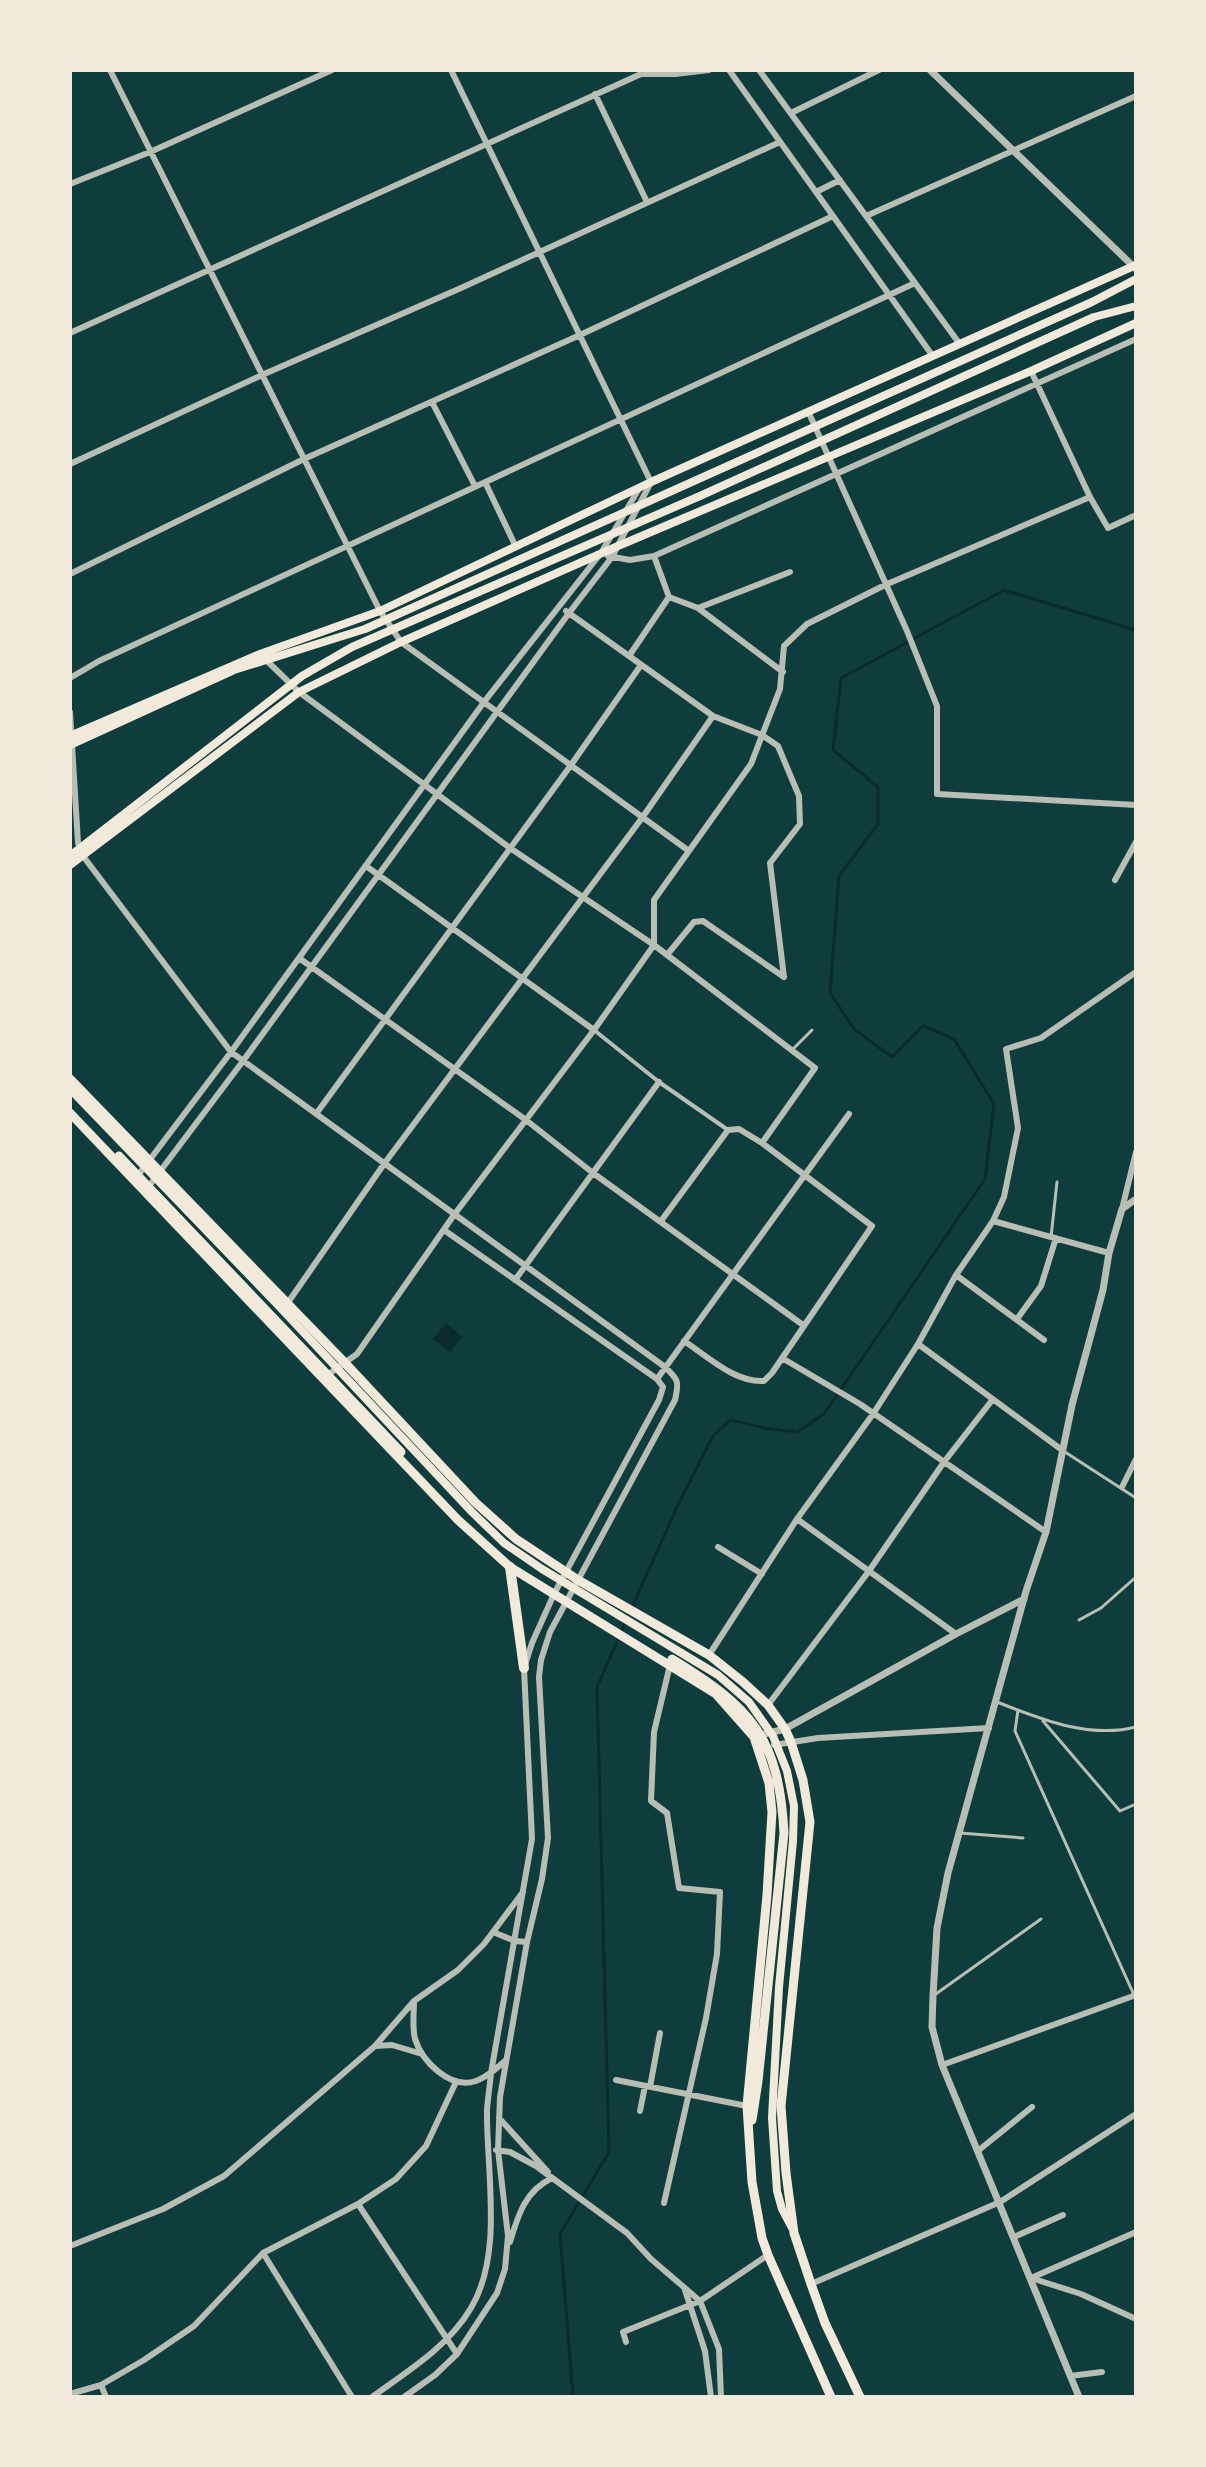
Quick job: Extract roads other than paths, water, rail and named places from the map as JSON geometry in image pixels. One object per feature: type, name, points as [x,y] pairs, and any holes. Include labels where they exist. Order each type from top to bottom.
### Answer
[{"type":"highway","points":[[510,1567],[524,1668]]},
{"type":"main road","points":[[71,736],[260,654],[380,611],[640,487],[1135,266]]},
{"type":"main road","points":[[70,745],[234,670],[365,629],[1092,302],[1136,279]]},
{"type":"main road","points":[[70,856],[302,676],[352,647],[700,496],[1094,317],[1136,306]]},
{"type":"main road","points":[[70,865],[299,692],[401,642],[601,553],[1031,371],[1136,323]]},
{"type":"main road","points":[[70,1079],[476,1503],[516,1539],[567,1573],[709,1655],[768,1705],[785,1729],[803,1780],[810,1822],[781,2106],[794,2233]]},
{"type":"main road","points":[[70,1089],[504,1543],[718,1675],[749,1702],[773,1736],[787,1771],[794,1806],[772,2118],[777,2191],[825,2323],[860,2397]]},
{"type":"main road","points":[[70,1104],[483,1537],[513,1562],[705,1679],[732,1699],[754,1725],[772,1759],[782,1795],[784,1833],[750,2131]]},
{"type":"main road","points":[[70,1113],[458,1520],[510,1567],[716,1694],[754,1737],[769,1783],[772,1812],[747,2106],[752,2182],[768,2255],[831,2397]]},
{"type":"street","points":[[110,70],[380,611],[401,642],[689,851]]},
{"type":"street","points":[[70,184],[150,152],[332,70]]},
{"type":"street","points":[[145,1192],[612,557],[651,482],[451,70]]},
{"type":"street","points":[[70,333],[640,72],[675,74],[709,70]]},
{"type":"street","points":[[729,70],[932,355]]},
{"type":"street","points":[[759,70],[959,343]]},
{"type":"street","points":[[791,113],[879,70]]},
{"type":"street","points":[[930,70],[1135,266]]},
{"type":"street","points":[[595,94],[647,202]]},
{"type":"street","points":[[866,216],[1136,96]]},
{"type":"street","points":[[70,464],[780,142]]},
{"type":"street","points":[[816,192],[840,180]]},
{"type":"street","points":[[70,574],[304,459],[580,335],[833,216]]},
{"type":"street","points":[[70,678],[99,661],[347,545],[915,283]]},
{"type":"street","points":[[601,553],[630,560],[654,556],[1136,339]]},
{"type":"street","points":[[1031,371],[1090,497],[1108,528],[1134,518]]},
{"type":"street","points":[[432,402],[475,486]]},
{"type":"street","points":[[808,411],[920,659],[937,706],[937,794],[1136,805]]},
{"type":"street","points":[[485,482],[515,545]]},
{"type":"street","points":[[134,1180],[231,1052],[484,702],[601,553],[640,487]]},
{"type":"street","points":[[322,1379],[357,1354],[454,1215],[654,945],[654,900],[751,764],[780,689],[784,646],[807,624],[885,585],[1090,497]]},
{"type":"street","points":[[654,556],[669,597],[698,608],[783,672]]},
{"type":"street","points":[[698,608],[790,572]]},
{"type":"street","points":[[629,656],[669,597]]},
{"type":"street","points":[[560,606],[713,716],[762,735],[778,746],[799,796],[800,824],[770,863],[784,977],[703,921],[694,922],[667,955]]},
{"type":"street","points":[[260,654],[299,692],[424,786],[654,945],[815,1068],[762,1143]]},
{"type":"street","points":[[316,1114],[641,665]]},
{"type":"street","points":[[70,712],[78,843],[83,856],[231,1052],[665,1367],[679,1383],[675,1400],[550,1632],[541,1660],[539,1677],[548,1838],[527,1942],[499,2118],[498,2150],[508,2251]]},
{"type":"street","points":[[287,1304],[384,1164],[642,818],[713,716]]},
{"type":"street","points":[[1115,880],[1136,842]]},
{"type":"street","points":[[366,866],[523,976],[659,1082],[728,1130],[739,1129],[762,1143],[872,1226],[764,1381],[753,1382],[730,1372],[684,1341]]},
{"type":"street","points":[[299,958],[526,1120],[593,1173],[803,1325]]},
{"type":"street","points":[[709,1655],[797,1519],[873,1414],[918,1344],[956,1275],[993,1221],[1004,1197],[1018,1128],[1003,1049],[1041,1038],[1136,972]]},
{"type":"street","points":[[515,1280],[659,1082]]},
{"type":"street","points":[[657,1379],[849,1114]]},
{"type":"street","points":[[661,1221],[728,1130]]},
{"type":"street","points":[[1079,2397],[942,2065],[932,2027],[933,1996],[937,1928],[948,1873],[1024,1599],[1046,1532],[1072,1405],[1136,1152]]},
{"type":"street","points":[[1122,1209],[1136,1199]]},
{"type":"street","points":[[993,1221],[1109,1253]]},
{"type":"street","points":[[372,2397],[424,2360],[473,2306],[491,2247],[487,2108],[532,1839],[524,1668],[554,1594],[659,1400],[663,1387],[657,1379],[444,1230]]},
{"type":"street","points":[[1017,1319],[1041,1286],[1054,1238]]},
{"type":"street","points":[[956,1275],[1044,1340]]},
{"type":"street","points":[[918,1344],[1062,1450]]},
{"type":"street","points":[[782,1358],[860,1404],[1046,1532]]},
{"type":"street","points":[[768,1705],[993,1399]]},
{"type":"street","points":[[1122,1487],[1136,1459]]},
{"type":"street","points":[[625,1464],[637,1470]]},
{"type":"street","points":[[797,1519],[956,1634]]},
{"type":"street","points":[[718,1547],[762,1574]]},
{"type":"street","points":[[754,1737],[785,1729],[1024,1599]]},
{"type":"street","points":[[664,2203],[717,1954],[720,1892],[679,1888],[667,1813],[651,1801],[654,1732],[670,1665]]},
{"type":"street","points":[[759,1749],[818,1738],[989,1728]]},
{"type":"street","points":[[532,1839],[548,1838]]},
{"type":"street","points":[[70,2246],[163,2209],[224,2176],[375,2046],[414,2001],[458,1970],[493,1932],[525,1889]]},
{"type":"street","points":[[493,1932],[515,1941],[527,1942]]},
{"type":"street","points":[[942,2065],[1135,1997]]},
{"type":"street","points":[[414,2001],[413,2026],[422,2054],[438,2072],[456,2082],[474,2082],[507,2059]]},
{"type":"street","points":[[640,2111],[660,2033]]},
{"type":"street","points":[[375,2046],[392,2045],[422,2054]]},
{"type":"street","points":[[616,2080],[747,2106]]},
{"type":"street","points":[[70,2394],[101,2385],[144,2360],[194,2326],[263,2253],[358,2204],[396,2179],[419,2155],[456,2082]]},
{"type":"street","points":[[979,2150],[1032,2107]]},
{"type":"street","points":[[811,2284],[1000,2202],[1136,2114]]},
{"type":"street","points":[[499,2118],[552,2178]]},
{"type":"street","points":[[489,2150],[510,2152],[562,2185],[627,2233],[651,2259],[700,2301],[719,2349],[721,2397]]},
{"type":"street","points":[[404,2397],[435,2375],[457,2354],[497,2293],[519,2213],[526,2200],[533,2190],[552,2178]]},
{"type":"street","points":[[358,2204],[457,2354]]},
{"type":"street","points":[[1014,2237],[1063,2215]]},
{"type":"street","points":[[1031,2278],[1136,2232]]},
{"type":"street","points":[[263,2253],[352,2397]]},
{"type":"street","points":[[626,2342],[623,2332],[700,2301],[768,2255]]},
{"type":"street","points":[[1031,2278],[1081,2294],[1136,2319]]},
{"type":"street","points":[[685,2290],[705,2351],[711,2397]]},
{"type":"street","points":[[1070,2376],[1102,2372]]},
{"type":"street","points":[[101,2385],[106,2397]]},
{"type":"lane","points":[[791,1050],[812,1030]]},
{"type":"lane","points":[[1054,1238],[1057,1182]]},
{"type":"lane","points":[[1062,1450],[1136,1498]]},
{"type":"lane","points":[[1079,1620],[1101,1608],[1136,1577]]},
{"type":"lane","points":[[996,1702],[1042,1719],[1096,1731],[1136,1727]]},
{"type":"lane","points":[[1018,1710],[1015,1731],[1135,1997]]},
{"type":"lane","points":[[1042,1719],[1120,1811],[1136,1804]]},
{"type":"lane","points":[[960,1833],[1023,1838]]},
{"type":"lane","points":[[933,1996],[1041,1919]]},
{"type":"water","points":[[446,1323],[462,1337],[450,1352],[433,1339]]},
{"type":"waterway","points":[[632,1607],[713,1436],[730,1420],[797,1432],[824,1414],[985,1179],[994,1104],[954,1039],[923,1026],[892,1057],[854,1029],[830,993],[839,876],[878,824],[878,787],[833,750],[841,678],[1004,590],[1136,630]]},
{"type":"waterway","points":[[573,2397],[560,2234],[609,2152],[597,1687],[626,1621]]}]
